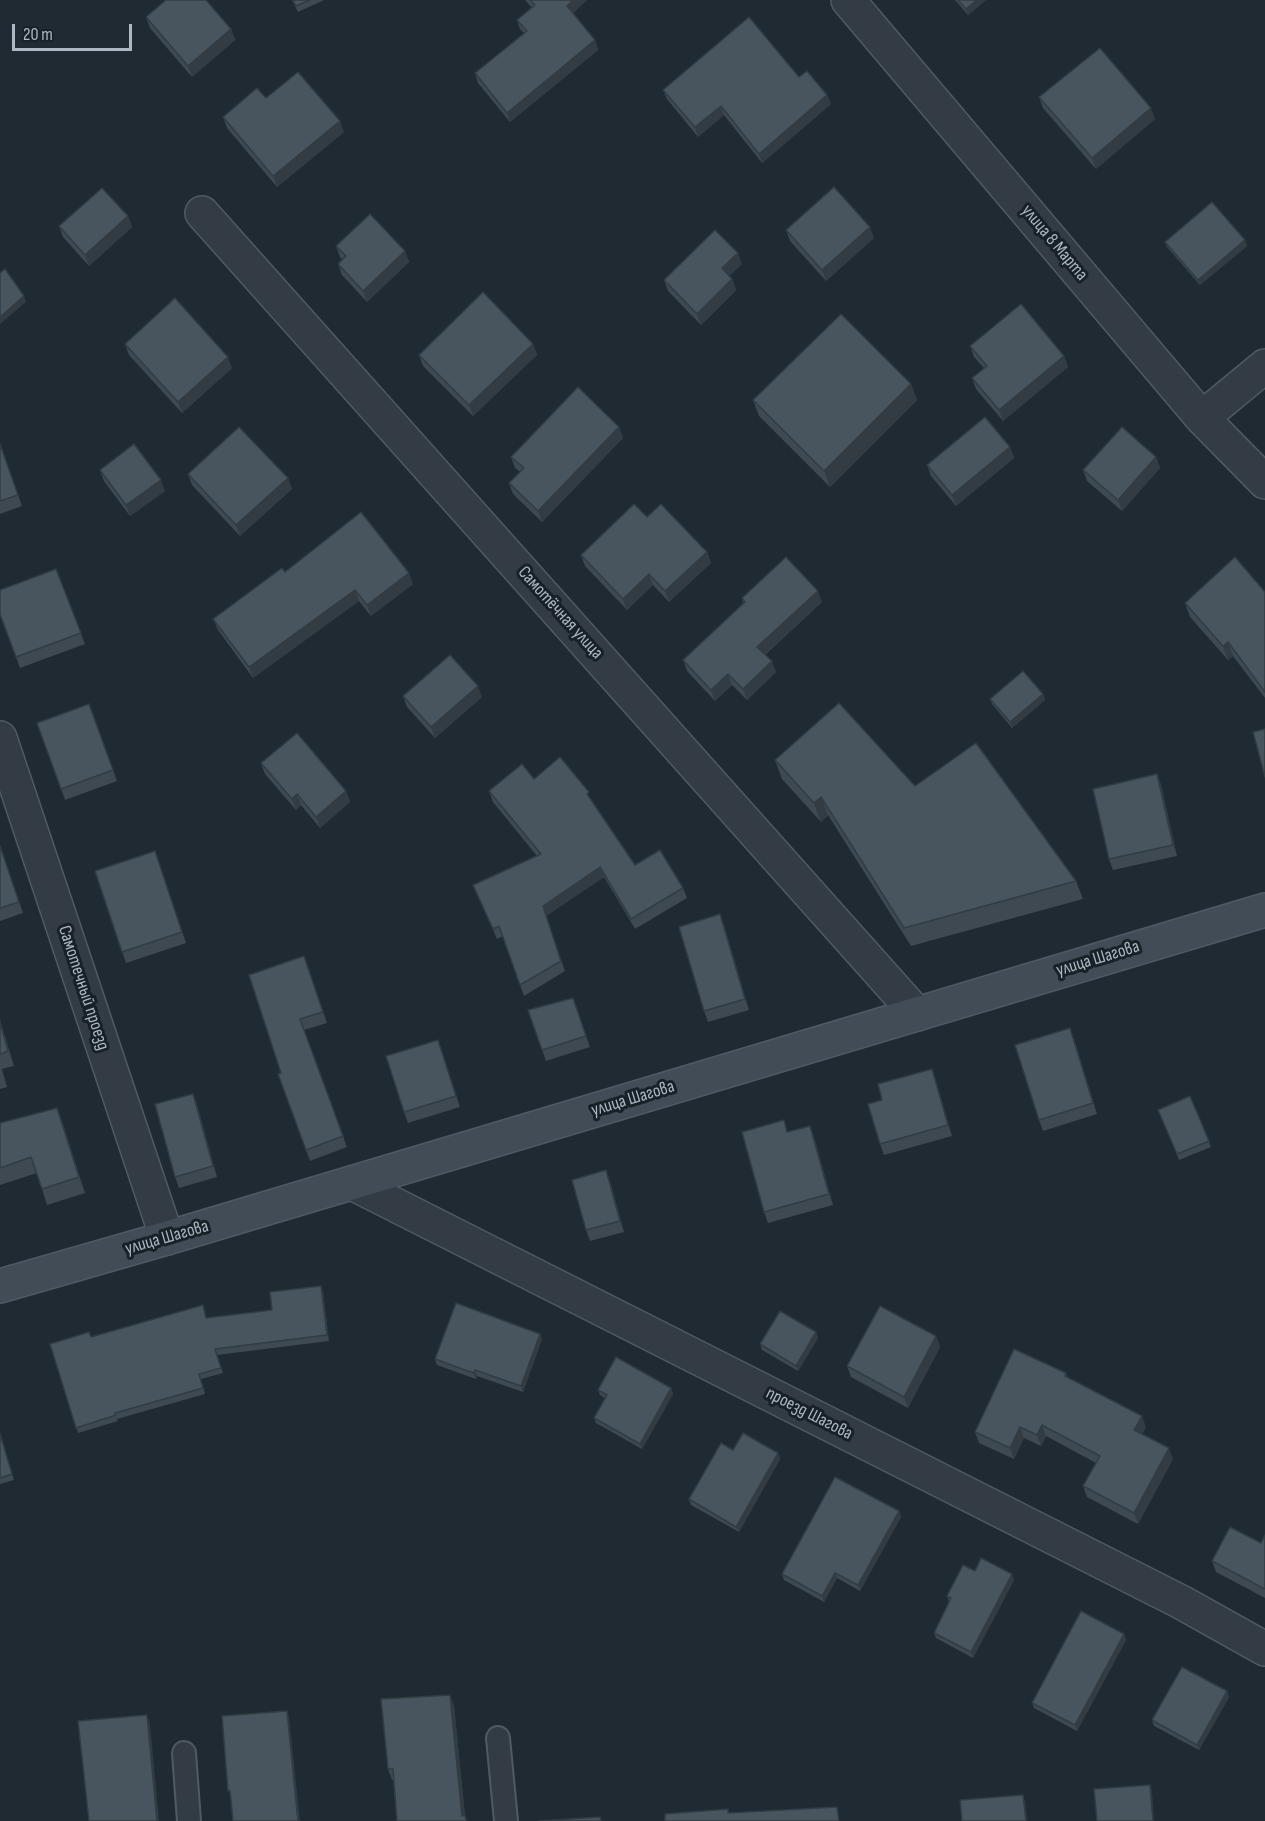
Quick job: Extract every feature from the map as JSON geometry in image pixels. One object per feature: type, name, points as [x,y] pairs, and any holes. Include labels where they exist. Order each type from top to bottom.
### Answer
[{"type":"main road","name":"улица Шагова","points":[[0,1286],[1265,910]]},
{"type":"street","name":"улица 8 Марта","points":[[848,0],[1202,418],[1265,482]]},
{"type":"street","name":"Самотёчная улица","points":[[202,213],[917,1014]]},
{"type":"street","points":[[1202,418],[1265,366]]},
{"type":"street","name":"Самотечный проезд","points":[[0,738],[166,1238]]},
{"type":"street","name":"проезд Шагова","points":[[352,1183],[1181,1602],[1265,1649]]},
{"type":"lane","points":[[498,1738],[506,1821]]},
{"type":"lane","points":[[184,1753],[189,1821]]},
{"type":"building","points":[[166,0],[206,0],[231,29],[188,66],[146,17]]},
{"type":"building","points":[[293,0],[310,0],[296,6]]},
{"type":"building","points":[[530,0],[573,0],[567,6],[595,40],[507,113],[475,73],[527,31],[517,20],[535,5]]},
{"type":"building","points":[[958,0],[977,0],[966,9]]},
{"type":"building","points":[[749,17],[799,77],[807,71],[827,95],[759,154],[721,106],[695,127],[663,90]]},
{"type":"building","points":[[1100,48],[1151,108],[1092,158],[1039,97]]},
{"type":"building","points":[[298,72],[340,121],[273,176],[223,117],[257,88],[266,98]]},
{"type":"building","points":[[834,187],[870,227],[822,270],[786,230]]},
{"type":"building","points":[[102,188],[128,216],[85,255],[59,226]]},
{"type":"building","points":[[1212,202],[1245,240],[1198,280],[1165,242]]},
{"type":"building","points":[[370,214],[405,251],[363,291],[338,264],[346,256],[336,246]]},
{"type":"building","points":[[715,230],[738,253],[722,268],[732,279],[697,314],[664,280]]},
{"type":"building","points":[[5,269],[24,296],[0,317],[0,273]]},
{"type":"building","points":[[483,292],[533,344],[469,405],[419,355]]},
{"type":"building","points":[[175,298],[228,357],[178,402],[125,344]]},
{"type":"building","points":[[1021,304],[1064,356],[999,410],[972,378],[987,366],[970,346]]},
{"type":"building","points":[[841,314],[911,384],[824,471],[753,400]]},
{"type":"building","points":[[578,387],[619,427],[538,511],[509,483],[524,468],[511,457]]},
{"type":"building","points":[[985,417],[1010,447],[952,495],[927,465]]},
{"type":"building","points":[[239,427],[288,478],[236,525],[188,474]]},
{"type":"building","points":[[1122,427],[1156,457],[1118,500],[1083,470]]},
{"type":"building","points":[[0,444],[18,495],[0,501]]},
{"type":"building","points":[[134,444],[161,480],[126,505],[100,470]]},
{"type":"building","points":[[634,504],[647,517],[661,504],[707,552],[665,591],[649,574],[623,599],[581,555]]},
{"type":"building","points":[[361,512],[409,573],[367,605],[355,590],[249,667],[213,619],[282,568],[285,572]]},
{"type":"building","points":[[786,557],[818,591],[757,647],[772,661],[743,689],[728,674],[711,690],[683,660],[745,602],[742,598]]},
{"type":"building","points":[[1235,557],[1265,592],[1265,692],[1228,642],[1223,646],[1185,603]]},
{"type":"building","points":[[56,569],[81,633],[16,657],[0,614],[0,590]]},
{"type":"building","points":[[450,655],[478,686],[431,727],[403,696]]},
{"type":"building","points":[[1023,671],[1043,694],[1010,722],[990,699]]},
{"type":"building","points":[[839,703],[915,786],[976,743],[1076,881],[904,928],[821,797],[814,803],[775,760]]},
{"type":"building","points":[[89,704],[113,770],[61,789],[37,723]]},
{"type":"building","points":[[1265,729],[1265,777],[1253,732]]},
{"type":"building","points":[[297,733],[346,791],[316,817],[297,794],[292,799],[261,763]]},
{"type":"building","points":[[560,757],[589,792],[587,794],[635,865],[660,850],[683,888],[631,919],[600,867],[543,906],[561,961],[520,985],[499,926],[493,929],[473,885],[541,854],[489,791],[522,764],[534,779]]},
{"type":"building","points":[[1157,774],[1173,845],[1109,859],[1093,789]]},
{"type":"building","points":[[0,846],[19,902],[0,908]]},
{"type":"building","points":[[155,851],[182,932],[122,952],[95,871]]},
{"type":"building","points":[[720,914],[745,999],[704,1011],[679,927]]},
{"type":"building","points":[[304,956],[323,1012],[300,1019],[343,1136],[306,1150],[278,1074],[281,1073],[249,975]]},
{"type":"building","points":[[573,998],[586,1036],[542,1050],[528,1010]]},
{"type":"building","points":[[0,1023],[8,1051],[0,1054]]},
{"type":"building","points":[[1070,1028],[1093,1103],[1039,1120],[1015,1045]]},
{"type":"building","points":[[438,1040],[456,1096],[404,1112],[386,1056]]},
{"type":"building","points":[[932,1069],[948,1125],[880,1144],[868,1104],[882,1100],[878,1084]]},
{"type":"building","points":[[193,1094],[213,1166],[175,1177],[155,1104]]},
{"type":"building","points":[[1190,1096],[1209,1141],[1177,1154],[1158,1110]]},
{"type":"building","points":[[57,1108],[79,1177],[42,1189],[31,1157],[0,1168],[0,1123]]},
{"type":"building","points":[[784,1120],[787,1132],[810,1126],[829,1194],[764,1212],[742,1132]]},
{"type":"building","points":[[606,1170],[620,1221],[586,1230],[572,1180]]},
{"type":"building","points":[[321,1286],[327,1335],[215,1349],[221,1368],[199,1374],[203,1388],[115,1413],[116,1415],[76,1428],[50,1344],[89,1332],[91,1337],[203,1305],[206,1318],[272,1310],[270,1292]]},
{"type":"building","points":[[456,1303],[540,1334],[521,1386],[475,1370],[473,1373],[435,1359]]},
{"type":"building","points":[[880,1306],[936,1336],[904,1397],[847,1366]]},
{"type":"building","points":[[780,1311],[816,1332],[796,1366],[760,1344]]},
{"type":"building","points":[[1014,1349],[1066,1373],[1065,1376],[1142,1416],[1134,1430],[1169,1448],[1134,1513],[1083,1486],[1100,1456],[1042,1425],[1037,1435],[1020,1427],[1010,1448],[975,1432]]},
{"type":"building","points":[[616,1357],[671,1388],[640,1444],[594,1418],[607,1395],[598,1390]]},
{"type":"building","points":[[743,1433],[778,1453],[736,1527],[689,1499],[721,1443],[733,1450]]},
{"type":"building","points":[[0,1434],[12,1474],[0,1478]]},
{"type":"building","points":[[835,1477],[899,1511],[858,1585],[835,1573],[822,1596],[782,1574]]},
{"type":"building","points":[[1230,1527],[1261,1543],[1265,1535],[1265,1589],[1212,1561]]},
{"type":"building","points":[[981,1558],[1012,1574],[971,1652],[934,1633],[951,1598],[947,1596],[963,1565],[975,1571]]},
{"type":"building","points":[[1081,1611],[1124,1634],[1075,1725],[1032,1703]]},
{"type":"building","points":[[1182,1667],[1227,1691],[1197,1745],[1152,1720]]},
{"type":"building","points":[[450,1695],[462,1816],[465,1815],[466,1821],[397,1821],[393,1769],[388,1769],[381,1699]]},
{"type":"building","points":[[287,1711],[298,1821],[233,1821],[230,1791],[228,1791],[222,1716]]},
{"type":"building","points":[[147,1715],[157,1821],[89,1821],[78,1721]]},
{"type":"building","points":[[1150,1785],[1153,1821],[1097,1821],[1094,1789]]},
{"type":"building","points":[[1023,1795],[1026,1821],[962,1821],[960,1800]]},
{"type":"building","points":[[837,1807],[839,1821],[665,1821],[665,1814],[728,1809],[728,1813]]},
{"type":"building","points":[[600,1817],[601,1821],[539,1821]]}]
